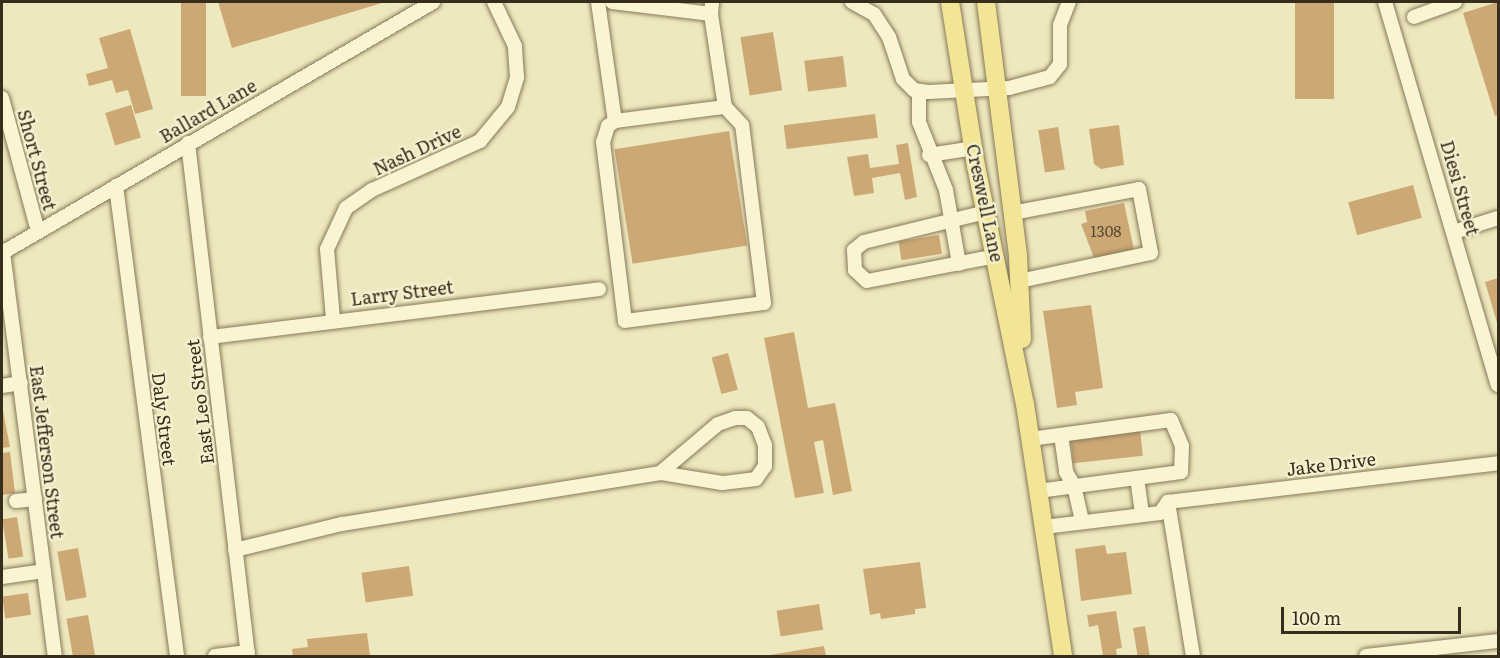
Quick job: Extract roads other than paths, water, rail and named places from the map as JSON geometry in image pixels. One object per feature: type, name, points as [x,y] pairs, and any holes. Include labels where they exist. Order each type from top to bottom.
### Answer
[{"type":"main road","name":"Creswell Lane","points":[[950,2],[974,148],[1025,404],[1063,657]]},
{"type":"main road","name":"Creswell Lane","points":[[986,2],[1019,281],[1025,404]]},
{"type":"street","name":"Ballard Lane","points":[[2,252],[433,2]]},
{"type":"street","points":[[598,2],[615,121]]},
{"type":"street","points":[[612,2],[711,8],[725,107],[742,125],[764,303],[625,321],[603,142],[608,126],[615,121],[725,107]]},
{"type":"street","points":[[852,2],[874,14],[889,38],[903,79],[920,91],[998,89],[1037,83],[1050,77],[1060,64],[1060,25],[1069,2]]},
{"type":"street","name":"Diesi Street","points":[[1385,2],[1498,385]]},
{"type":"street","points":[[1414,17],[1439,5],[1455,2]]},
{"type":"street","name":"Nash Drive","points":[[333,319],[327,249],[346,208],[372,190],[480,141],[508,106],[517,61],[511,32],[497,7]]},
{"type":"street","points":[[920,91],[919,122],[929,155],[946,190],[959,264]]},
{"type":"street","name":"Short Street","points":[[2,98],[38,231]]},
{"type":"street","name":"East Leo Street","points":[[188,143],[248,654]]},
{"type":"street","points":[[929,155],[974,148]]},
{"type":"street","name":"Daly Street","points":[[116,186],[177,657]]},
{"type":"street","points":[[1012,213],[1138,189],[1150,253],[1019,281]]},
{"type":"street","points":[[986,212],[864,243],[854,250],[852,260],[855,270],[867,280],[996,256]]},
{"type":"street","points":[[1454,232],[1498,218]]},
{"type":"street","name":"East Jefferson Street","points":[[2,252],[21,382],[55,657]]},
{"type":"street","name":"Larry Street","points":[[210,337],[333,319],[599,289]]},
{"type":"street","points":[[2,386],[21,382]]},
{"type":"street","points":[[235,550],[342,524],[660,473],[722,483],[756,480],[765,466],[765,445],[758,427],[747,418],[735,418],[718,424],[660,473]]},
{"type":"street","points":[[1030,439],[1171,420],[1182,446],[1181,472],[1038,491]]},
{"type":"street","points":[[1061,435],[1066,472],[1074,486],[1082,522]]},
{"type":"street","name":"Jake Drive","points":[[1168,502],[1498,463]]},
{"type":"street","points":[[1137,478],[1142,515]]},
{"type":"street","points":[[16,501],[35,499]]},
{"type":"street","points":[[1044,527],[1160,513],[1168,502]]},
{"type":"street","points":[[1168,502],[1193,657]]},
{"type":"street","points":[[2,577],[44,571]]},
{"type":"street","points":[[1366,657],[1498,641]]},
{"type":"street","points":[[214,657],[248,654]]}]
